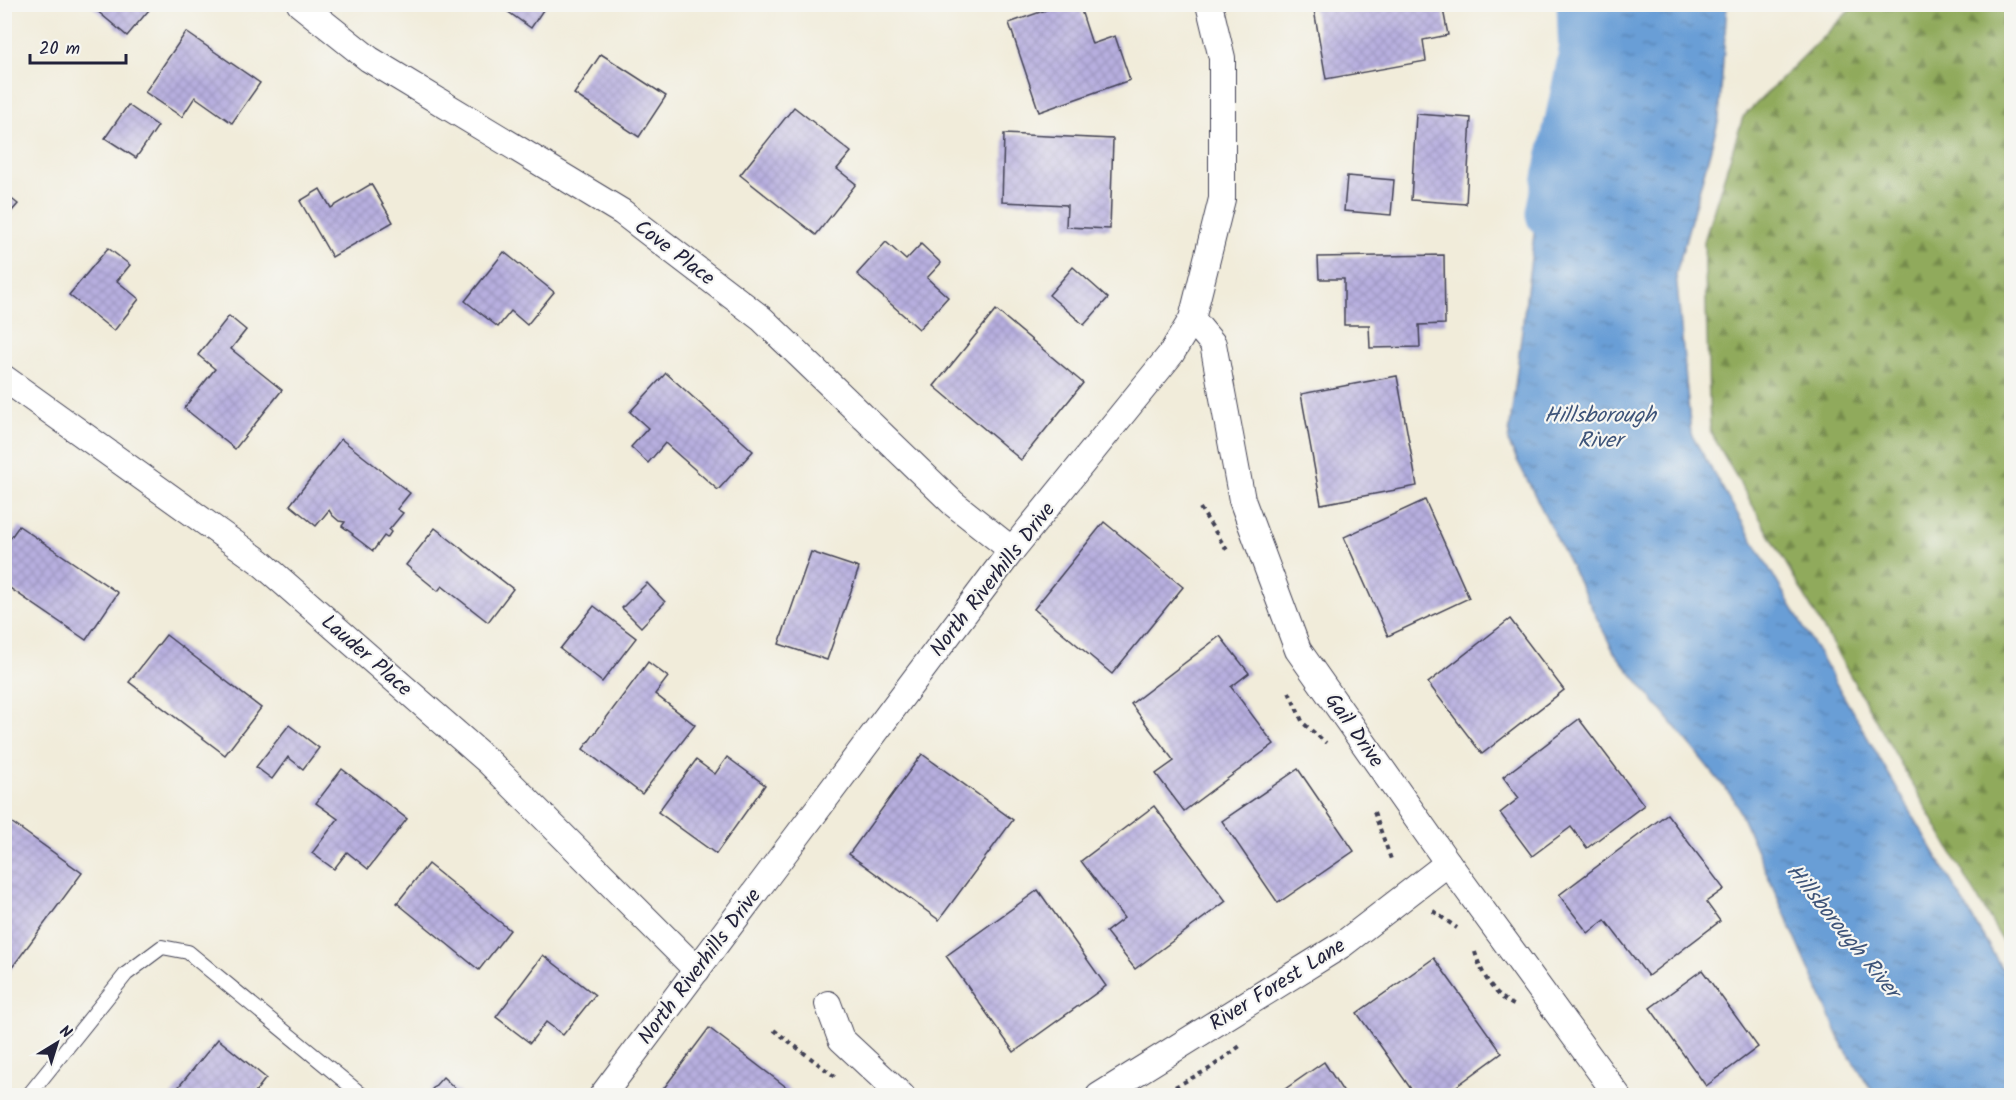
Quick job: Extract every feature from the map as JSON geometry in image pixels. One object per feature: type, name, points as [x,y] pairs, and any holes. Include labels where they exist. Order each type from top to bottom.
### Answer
[{"type":"street","name":"Cove Place","points":[[300,4],[369,59],[622,212],[753,312],[954,504],[1012,550]]},
{"type":"street","name":"North Riverhills Drive","points":[[602,1095],[1012,550],[1171,354],[1192,319],[1222,199],[1222,58],[1209,4]]},
{"type":"street","name":"Gail Drive","points":[[1192,319],[1213,344],[1242,500],[1298,650],[1448,863],[1618,1095]]},
{"type":"street","name":"Lauder Place","points":[[4,378],[259,561],[490,763],[697,970]]},
{"type":"street","name":"River Forest Lane","points":[[1100,1095],[1343,944],[1448,863]]},
{"type":"street","points":[[828,1004],[841,1039],[902,1095]]},
{"type":"lane","points":[[28,1095],[126,974],[162,947],[188,952],[348,1091],[363,1095]]},
{"type":"path","points":[[1430,909],[1462,932]]},
{"type":"path","points":[[1474,949],[1479,966],[1499,996],[1508,1003],[1523,1009]]},
{"type":"path","points":[[774,1030],[840,1081]]},
{"type":"green space","points":[[1855,5],[2011,5],[2011,956],[1710,431],[1704,241],[1743,117]]},
{"type":"water","name":"Hillsborough River","points":[[1577,5],[1727,5],[1719,119],[1676,274],[1691,434],[2001,967],[2011,980],[2011,1095],[1875,1095],[1844,1048],[1734,799],[1614,652],[1508,442],[1540,186],[1606,76]]},
{"type":"building","points":[[89,4],[154,4],[127,36]]},
{"type":"building","points":[[497,4],[547,4],[531,28]]},
{"type":"building","points":[[1063,4],[1079,4],[1092,44],[1115,36],[1130,80],[1039,112],[1009,23]]},
{"type":"building","points":[[1313,4],[1442,4],[1448,35],[1423,40],[1426,61],[1326,79]]},
{"type":"building","points":[[186,32],[260,83],[232,123],[195,97],[182,117],[145,92]]},
{"type":"building","points":[[601,54],[666,96],[639,137],[574,94]]},
{"type":"building","points":[[128,105],[158,126],[136,158],[105,138]]},
{"type":"building","points":[[794,107],[851,152],[837,169],[856,184],[816,235],[740,175]]},
{"type":"building","points":[[1416,114],[1471,118],[1466,204],[1411,200]]},
{"type":"building","points":[[1004,134],[1113,139],[1110,229],[1066,227],[1067,205],[1002,202]]},
{"type":"building","points":[[1347,176],[1394,180],[1391,215],[1344,211]]},
{"type":"building","points":[[371,184],[393,222],[332,257],[300,201],[320,189],[331,208]]},
{"type":"building","points":[[4,193],[18,204],[4,220]]},
{"type":"building","points":[[886,242],[906,260],[921,244],[941,263],[927,278],[948,297],[919,329],[857,274]]},
{"type":"building","points":[[108,248],[130,265],[117,281],[139,299],[114,331],[69,295]]},
{"type":"building","points":[[504,252],[554,292],[527,325],[511,311],[498,327],[465,301]]},
{"type":"building","points":[[1444,255],[1445,324],[1419,325],[1420,347],[1370,348],[1369,325],[1344,325],[1344,279],[1319,279],[1318,257]]},
{"type":"building","points":[[1073,267],[1108,298],[1084,325],[1049,295]]},
{"type":"building","points":[[996,310],[1083,383],[1021,460],[934,386]]},
{"type":"building","points":[[229,316],[246,330],[231,349],[282,390],[235,449],[184,408],[215,369],[198,355]]},
{"type":"building","points":[[666,373],[753,451],[718,490],[665,443],[648,463],[631,447],[648,428],[630,412]]},
{"type":"building","points":[[1397,376],[1417,486],[1321,504],[1301,394]]},
{"type":"building","points":[[341,439],[410,493],[397,509],[403,513],[389,530],[391,532],[387,538],[384,536],[373,551],[342,526],[345,522],[339,521],[329,510],[316,526],[290,505]]},
{"type":"building","points":[[1425,500],[1469,598],[1388,636],[1344,537]]},
{"type":"building","points":[[1104,522],[1183,587],[1112,674],[1034,609]]},
{"type":"building","points":[[19,526],[118,593],[86,640],[4,584],[4,547]]},
{"type":"building","points":[[435,528],[513,589],[488,622],[442,586],[438,591],[406,565]]},
{"type":"building","points":[[811,552],[859,568],[827,660],[779,644]]},
{"type":"building","points":[[647,583],[665,602],[641,627],[622,608]]},
{"type":"building","points":[[594,606],[636,638],[602,682],[560,649]]},
{"type":"building","points":[[1510,619],[1564,690],[1482,754],[1428,683]]},
{"type":"building","points":[[166,635],[261,708],[225,755],[129,682]]},
{"type":"building","points":[[1220,636],[1249,673],[1231,687],[1274,744],[1184,811],[1156,774],[1174,761],[1131,704]]},
{"type":"building","points":[[648,662],[668,677],[655,694],[695,725],[642,794],[583,749]]},
{"type":"building","points":[[1579,719],[1644,805],[1587,848],[1571,827],[1532,856],[1500,813],[1519,798],[1503,777]]},
{"type":"building","points":[[289,725],[319,748],[303,769],[288,757],[272,779],[256,767]]},
{"type":"building","points":[[922,754],[1013,820],[939,920],[849,854]]},
{"type":"building","points":[[727,757],[765,785],[716,854],[658,812],[696,760],[715,774]]},
{"type":"building","points":[[342,769],[407,819],[368,869],[347,852],[334,869],[312,853],[338,819],[316,803]]},
{"type":"building","points":[[1298,769],[1354,851],[1278,903],[1222,821]]},
{"type":"building","points":[[1154,806],[1226,901],[1135,969],[1106,932],[1124,918],[1081,861]]},
{"type":"building","points":[[1667,814],[1724,889],[1706,902],[1720,921],[1648,976],[1605,920],[1588,933],[1559,895]]},
{"type":"building","points":[[4,817],[82,873],[8,973],[4,971]]},
{"type":"building","points":[[428,864],[510,930],[479,970],[397,903]]},
{"type":"building","points":[[1038,890],[1106,986],[1014,1052],[946,956]]},
{"type":"building","points":[[543,955],[595,995],[563,1035],[546,1022],[530,1043],[496,1017]]},
{"type":"building","points":[[1434,958],[1502,1053],[1443,1096],[1416,1096],[1357,1013]]},
{"type":"building","points":[[1702,970],[1758,1047],[1706,1086],[1650,1008]]},
{"type":"building","points":[[709,1028],[798,1096],[658,1096]]},
{"type":"building","points":[[218,1039],[266,1078],[252,1096],[171,1096]]},
{"type":"building","points":[[1324,1062],[1346,1096],[1275,1096]]},
{"type":"building","points":[[443,1077],[463,1096],[426,1096]]},
{"type":"waterway","name":"Hillsborough River","points":[[1554,213],[1587,55],[1585,4]]}]
